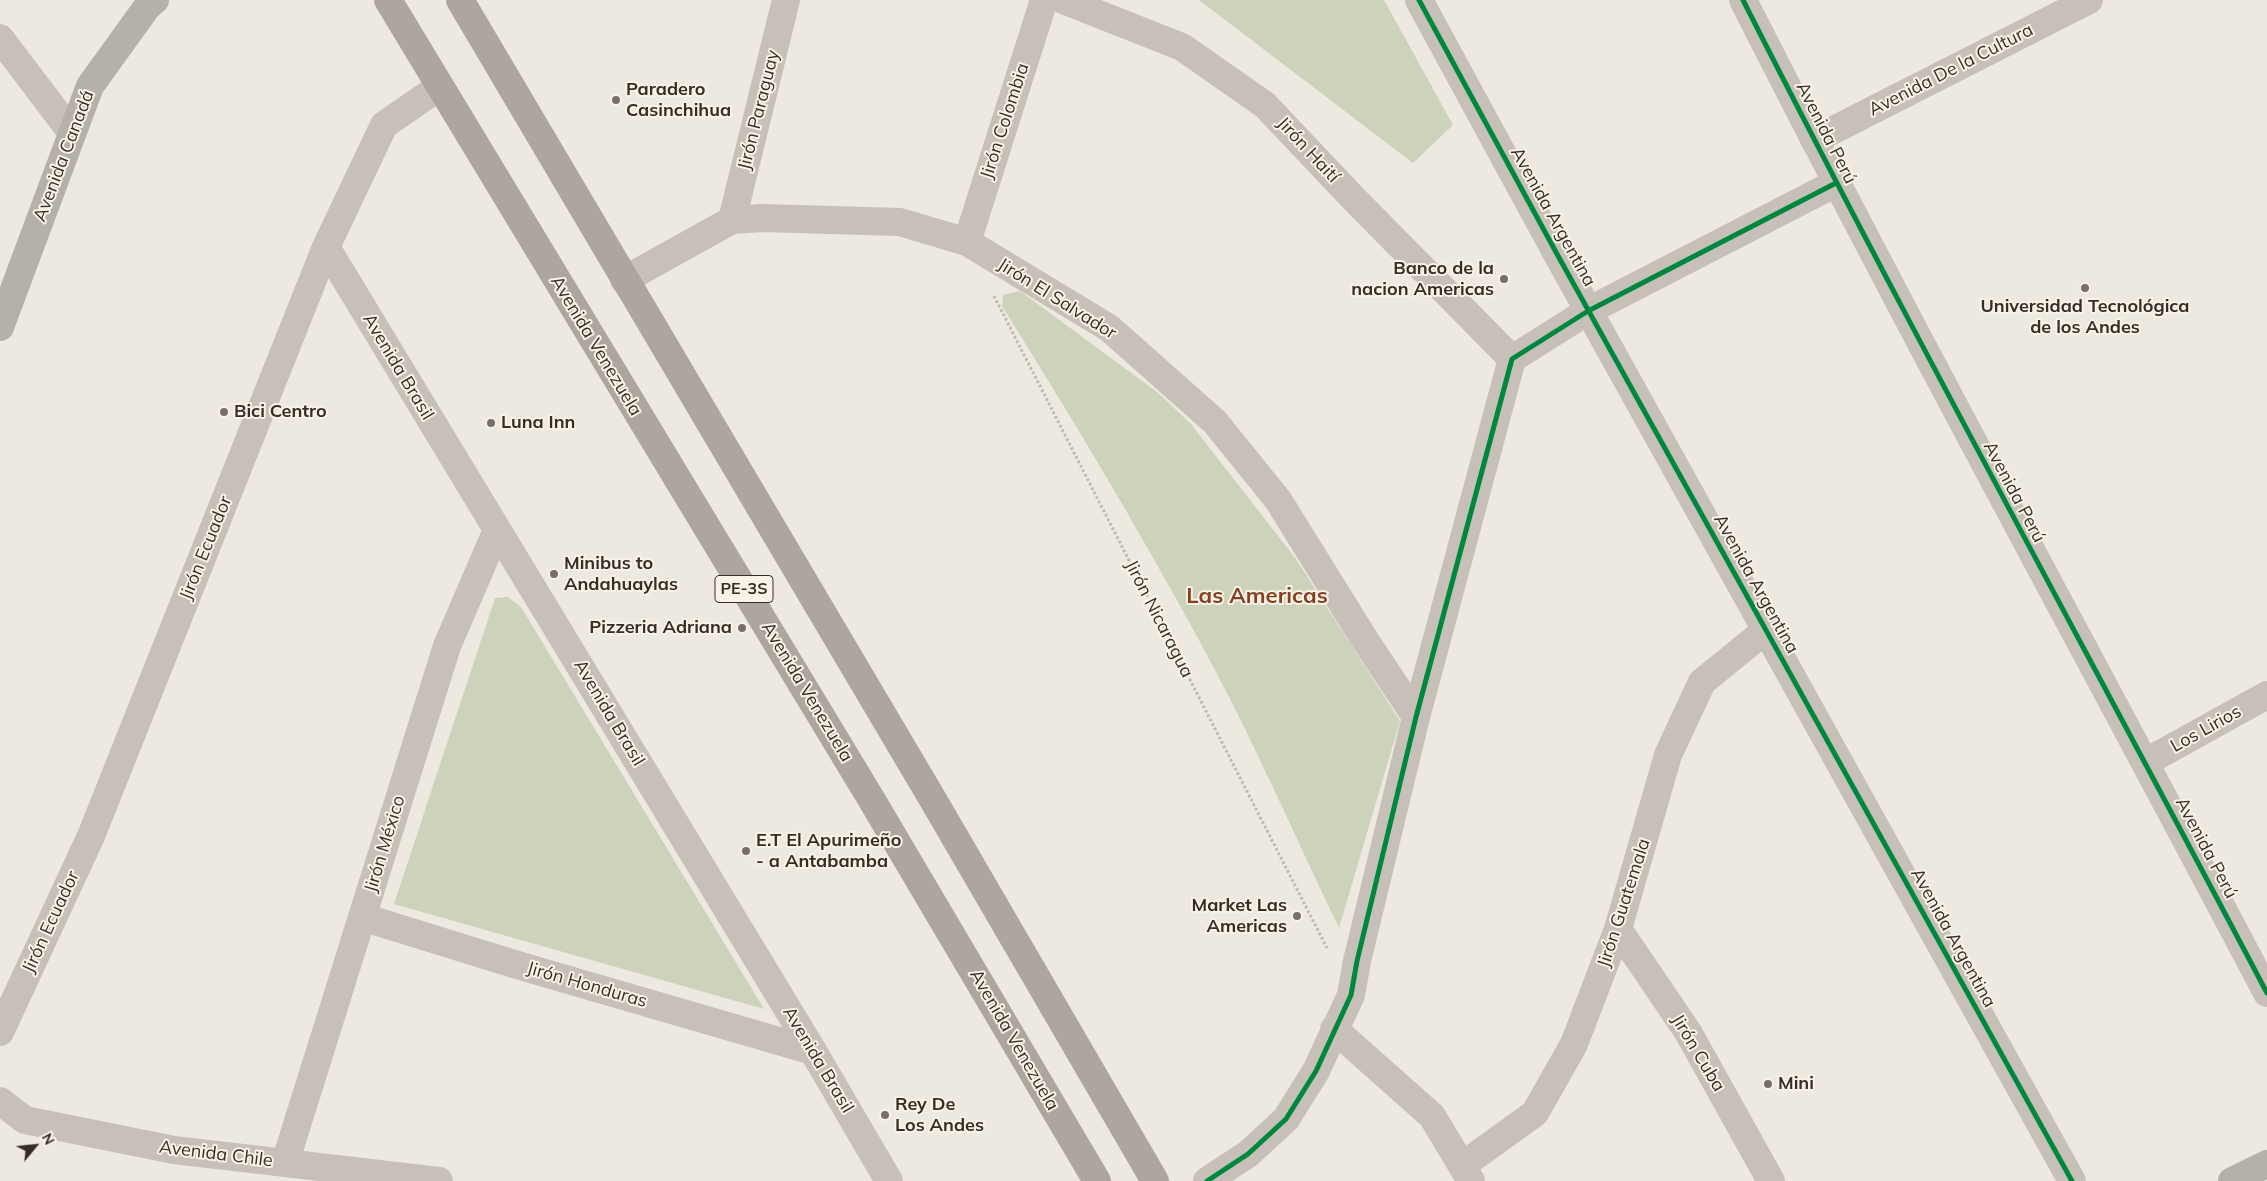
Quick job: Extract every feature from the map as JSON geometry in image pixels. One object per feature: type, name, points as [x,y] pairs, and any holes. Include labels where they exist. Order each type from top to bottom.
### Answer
[{"type":"highway","name":"Avenida Venezuela","points":[[388,0],[870,797],[1097,1181]]},
{"type":"highway","name":"PE-3S","points":[[460,0],[922,782],[1155,1181]]},
{"type":"street","name":"Avenida Canadá","points":[[0,326],[90,86],[147,7],[155,0]]},
{"type":"street","name":"Jirón Paraguay","points":[[732,220],[786,0]]},
{"type":"street","name":"Jirón Colombia","points":[[967,242],[1044,0]]},
{"type":"street","name":"Jirón Haití","points":[[1063,0],[1182,47],[1265,105],[1353,198],[1512,359]]},
{"type":"street","name":"Avenida Argentina","points":[[1419,0],[1588,311],[2072,1181]]},
{"type":"street","name":"Avenida Perú","points":[[1743,0],[1836,183],[2036,562],[2146,762],[2267,993]]},
{"type":"street","name":"Avenida De la Cultura","points":[[1814,140],[2089,0]]},
{"type":"street","points":[[0,38],[72,133]]},
{"type":"street","name":"Jirón Ecuador","points":[[0,1032],[91,836],[326,247],[384,125],[439,87]]},
{"type":"street","points":[[1207,1181],[1248,1154],[1286,1119],[1316,1071],[1351,994],[1357,961],[1416,717],[1512,359],[1588,311],[1836,183]]},
{"type":"street","name":"Jirón El Salvador","points":[[624,280],[732,220],[762,218],[900,222],[967,242],[1109,328],[1215,422],[1278,500],[1416,717]]},
{"type":"street","name":"Avenida Brasil","points":[[326,247],[813,1051],[889,1181]]},
{"type":"street","name":"Jirón México","points":[[284,1163],[447,646],[497,530]]},
{"type":"street","name":"Jirón Guatemala","points":[[1467,1173],[1535,1113],[1574,1044],[1618,929],[1668,756],[1702,682],[1766,630]]},
{"type":"street","name":"Los Lirios","points":[[2146,762],[2267,696]]},
{"type":"street","name":"Jirón Honduras","points":[[362,917],[524,967],[813,1051]]},
{"type":"street","name":"Jirón Cuba","points":[[1618,929],[1688,1032],[1771,1181]]},
{"type":"street","points":[[1334,1029],[1432,1116],[1467,1173]]},
{"type":"street","name":"Avenida Chile","points":[[0,1101],[25,1120],[174,1150],[439,1181]]},
{"type":"street","points":[[2232,1181],[2267,1164]]},
{"type":"green space","points":[[1199,0],[1384,0],[1453,125],[1413,163]]},
{"type":"green space","points":[[1020,291],[1157,392],[1191,424],[1296,559],[1400,721],[1339,928],[1219,677],[1104,472],[1002,306],[1003,295]]},
{"type":"green space","points":[[508,597],[521,607],[764,1009],[394,904],[495,598]]},
{"type":"cycle path","points":[[1419,0],[1557,254],[2072,1181]]},
{"type":"cycle path","points":[[1743,0],[1937,374],[2267,993]]},
{"type":"cycle path","points":[[1207,1181],[1248,1154],[1286,1119],[1316,1071],[1351,995],[1357,961],[1416,717],[1512,359],[1588,311],[1836,183]]},
{"type":"place","name":"Paradero Casinchihua","points":[[616,100]]},
{"type":"place","name":"Banco de la nacion Americas","points":[[1504,279]]},
{"type":"place","name":"Universidad Tecnológica de los Andes","points":[[2085,288]]},
{"type":"place","name":"Bici Centro","points":[[224,412]]},
{"type":"place","name":"Luna Inn","points":[[491,423]]},
{"type":"place","name":"Minibus to Andahuaylas","points":[[554,574]]},
{"type":"place","name":"Pizzeria Adriana","points":[[742,628]]},
{"type":"place","name":"E.T El Apurimeño - a Antabamba","points":[[746,851]]},
{"type":"place","name":"Market Las Americas","points":[[1297,916]]},
{"type":"place","name":"Mini","points":[[1768,1084]]},
{"type":"place","name":"Rey De Los Andes","points":[[885,1115]]},
{"type":"district","name":"Las Americas","points":[[1257,596]]}]
